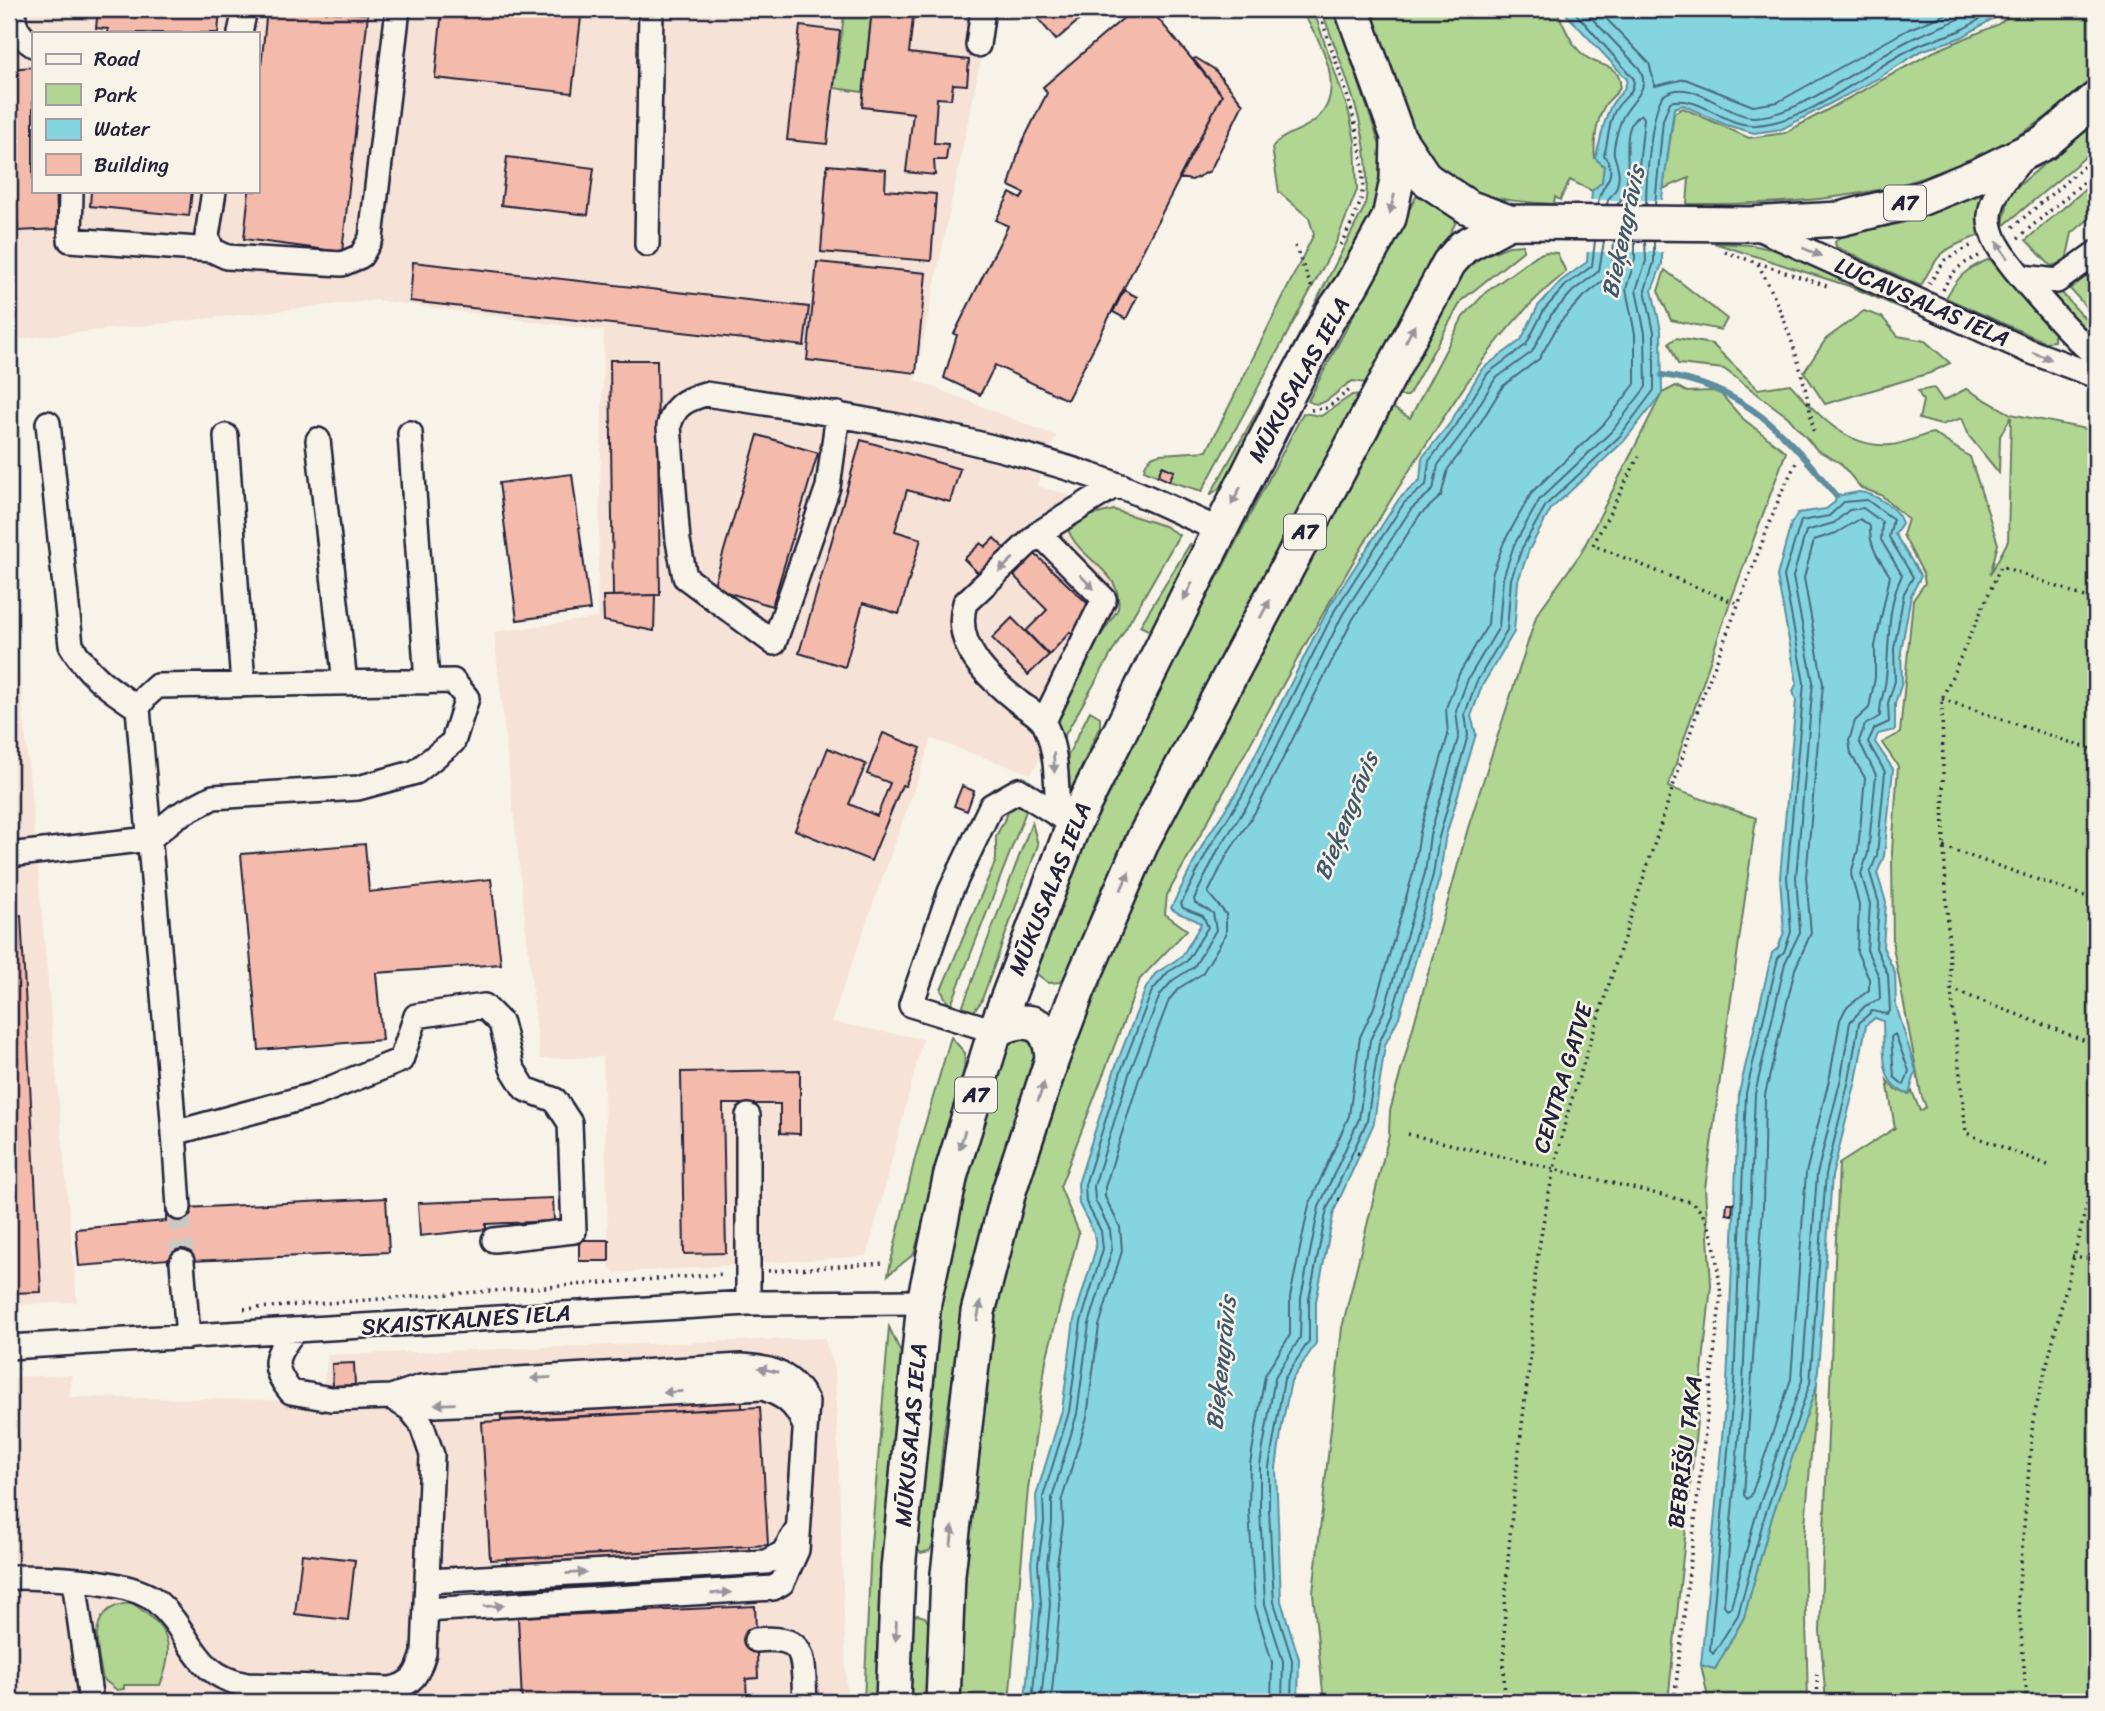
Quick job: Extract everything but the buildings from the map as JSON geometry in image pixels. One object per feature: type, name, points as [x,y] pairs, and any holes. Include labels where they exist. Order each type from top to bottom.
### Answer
[{"type":"highway","name":"MŪKUSALAS IELA","points":[[1352,9],[1398,137],[1426,179],[1468,207],[1509,222],[1750,224],[1840,219],[1920,199],[2026,153],[2043,143],[2096,99]]},
{"type":"highway","name":"MŪKUSALAS IELA","points":[[893,1702],[898,1569],[924,1302],[951,1174],[995,1031],[1066,820],[1286,398],[1330,316],[1352,286],[1389,218],[1397,180],[1398,137]]},
{"type":"highway","name":"MŪKUSALAS IELA","points":[[943,1702],[948,1574],[978,1312],[1009,1191],[1052,1059],[1078,990],[1144,838],[1449,263],[1463,247],[1509,222]]},
{"type":"highway","points":[[995,1031],[1018,1020],[1037,1025],[1049,1039],[1052,1059]]},
{"type":"highway","points":[[898,1569],[907,1581],[920,1589],[933,1588],[948,1574]]},
{"type":"street","points":[[14,9],[13,20],[21,37],[32,44]]},
{"type":"street","points":[[240,32],[244,9]]},
{"type":"street","points":[[71,192],[70,240],[212,250],[227,257],[342,264],[361,256],[371,238],[398,9]]},
{"type":"street","points":[[647,244],[651,9]]},
{"type":"street","points":[[978,45],[983,9]]},
{"type":"street","points":[[2026,153],[2002,185],[1989,217],[1998,247],[2073,333],[2096,355]]},
{"type":"street","points":[[212,250],[207,236],[214,192]]},
{"type":"street","name":"LUCAVSALAS IELA","points":[[1750,224],[1934,308],[2096,376]]},
{"type":"street","points":[[2023,277],[2057,281],[2096,253]]},
{"type":"street","points":[[838,414],[828,487],[774,643],[684,577],[678,541],[668,426],[673,411],[687,399],[705,394],[838,414],[1012,453],[1122,486],[1219,530]]},
{"type":"street","points":[[48,423],[71,645],[83,666],[101,684],[138,708]]},
{"type":"street","points":[[410,433],[427,682]]},
{"type":"street","points":[[226,436],[243,685]]},
{"type":"street","points":[[318,440],[345,683]]},
{"type":"street","points":[[1066,820],[1053,749],[1044,722],[1005,692],[984,669],[969,650],[960,626],[965,603],[1039,534],[1111,488],[1122,486]]},
{"type":"street","points":[[1039,534],[1104,599],[1044,722]]},
{"type":"street","points":[[9,855],[149,839],[177,816],[213,797],[358,788],[416,772],[453,742],[467,698],[453,681],[157,687],[146,696],[138,708],[149,839],[174,1133],[179,1208]]},
{"type":"street","points":[[995,1031],[951,1020],[911,1005],[950,892],[990,806],[1019,790],[1066,820]]},
{"type":"street","points":[[174,1133],[314,1095],[401,1060],[416,1016],[484,1006],[501,1023],[512,1068],[525,1089],[555,1100],[570,1123],[574,1231],[494,1240]]},
{"type":"street","points":[[748,1116],[748,1303]]},
{"type":"street","points":[[183,1262],[188,1337]]},
{"type":"street","name":"SKAISTKALNES IELA","points":[[9,1347],[748,1303],[924,1302]]},
{"type":"street","points":[[295,1330],[280,1349],[276,1366],[279,1377],[290,1392],[331,1399],[391,1397],[421,1387],[485,1381],[742,1366],[768,1368],[787,1376],[800,1389],[807,1402],[799,1528],[791,1568],[782,1583],[764,1591],[426,1610]]},
{"type":"street","points":[[9,1577],[74,1580],[124,1588],[156,1602],[197,1657],[215,1675],[247,1685],[391,1689],[406,1685],[418,1673],[424,1653],[432,1492],[429,1441],[421,1423],[410,1409],[391,1397]]},
{"type":"street","points":[[428,1581],[766,1562],[783,1553],[799,1528]]},
{"type":"street","points":[[74,1580],[91,1702]]},
{"type":"street","points":[[756,1640],[782,1638],[794,1644],[802,1659],[805,1702]]},
{"type":"path","points":[[1318,9],[1357,127],[1362,188],[1361,201],[1334,257]]},
{"type":"path","points":[[1934,308],[1950,274],[1964,262],[2020,237],[2096,172]]},
{"type":"path","points":[[1295,246],[1314,293]]},
{"type":"path","points":[[1718,250],[1837,289]]},
{"type":"path","points":[[1757,262],[1792,339],[1807,387],[1814,434]]},
{"type":"path","points":[[1310,301],[1321,281]]},
{"type":"path","points":[[1286,398],[1319,411],[1355,387],[1378,394]]},
{"type":"path","points":[[1639,456],[1593,545],[1738,604]]},
{"type":"path","name":"CENTRA GATVE","points":[[1504,1702],[1502,1632],[1513,1489],[1529,1372],[1534,1294],[1553,1170],[1569,1108],[1699,706],[1782,491],[1796,463]]},
{"type":"path","points":[[2048,1165],[1966,1133],[1951,989],[1944,847],[1942,699],[2001,566],[2096,601]]},
{"type":"path","points":[[1942,699],[2096,751]]},
{"type":"path","points":[[1944,847],[2096,900]]},
{"type":"path","points":[[1951,989],[2096,1045]]},
{"type":"path","points":[[1408,1134],[1553,1170]]},
{"type":"path","points":[[1357,1153],[1363,1155]]},
{"type":"path","points":[[2027,1702],[2018,1597],[2033,1420],[2096,1168]]},
{"type":"path","name":"BEBRĪŠU TAKA","points":[[1553,1170],[1691,1202],[1701,1209],[1712,1236],[1721,1294],[1674,1702]]},
{"type":"path","points":[[1338,1199],[1343,1201]]},
{"type":"path","points":[[2072,1256],[2096,1259]]},
{"type":"path","points":[[242,1309],[884,1263]]},
{"type":"path","points":[[1816,1674],[1818,1702]]},
{"type":"shaded area","points":[[9,9],[845,9],[834,88],[863,92],[872,9],[991,9],[915,380],[1056,436],[1036,486],[1171,522],[1055,731],[1047,770],[1042,755],[1031,774],[932,739],[831,1022],[923,1039],[867,1256],[614,1273],[609,1266],[603,1057],[540,1059],[494,632],[597,618],[604,331],[376,300],[9,340]]},
{"type":"shaded area","points":[[9,569],[24,718],[77,1302],[9,1305]]},
{"type":"shaded area","points":[[824,1338],[835,1369],[847,1702],[9,1702],[9,1377],[72,1375],[69,1397],[321,1401],[328,1355]]},
{"type":"green space","points":[[845,9],[872,9],[863,92],[834,88]]},
{"type":"green space","points":[[1299,9],[1313,9],[1349,113],[1355,141],[1357,190],[1335,245],[1202,491],[1169,481],[1173,471],[1163,466],[1158,476],[1144,470],[1152,457],[1160,454],[1207,451],[1314,234],[1309,218],[1279,192],[1272,148],[1280,140],[1313,122],[1324,110],[1330,97],[1331,82],[1323,50]]},
{"type":"green space","points":[[1321,9],[1334,9],[1381,148],[1381,199],[1278,385],[1274,384],[1365,206],[1366,156],[1362,131]]},
{"type":"green space","points":[[1370,9],[1556,9],[1570,39],[1580,51],[1593,61],[1612,69],[1619,78],[1620,86],[1605,105],[1596,131],[1595,158],[1604,166],[1602,182],[1592,191],[1570,180],[1560,200],[1555,197],[1554,204],[1493,197],[1448,176],[1427,154],[1407,115]]},
{"type":"green space","points":[[2018,9],[2096,9],[2096,75],[2044,119],[1983,154],[1902,184],[1820,199],[1687,204],[1689,178],[1663,189],[1674,113],[1683,108],[1749,138],[1785,133],[1933,52],[1997,25]]},
{"type":"green space","points":[[2096,120],[2096,148],[2002,227],[2010,193]]},
{"type":"green space","points":[[2096,180],[2096,213],[2072,233],[2066,261],[2051,266],[2026,240]]},
{"type":"green space","points":[[1417,195],[1457,220],[1371,384],[1353,381],[1326,401],[1314,404],[1308,401]]},
{"type":"green space","points":[[1981,195],[1980,235],[1943,253],[1921,286],[1836,247],[1835,242],[1841,236],[1902,223]]},
{"type":"green space","points":[[1714,243],[1752,245],[1784,252],[1914,309],[1912,313],[1849,286]]},
{"type":"green space","points":[[1523,245],[1523,251],[1462,300],[1408,396],[1395,396],[1463,273],[1481,257],[1509,246]]},
{"type":"green space","points":[[1557,253],[1566,272],[1502,335],[1467,382],[1418,457],[1320,619],[1167,895],[1165,914],[1187,930],[1140,979],[1060,1187],[1079,1232],[1046,1360],[1028,1489],[1009,1702],[953,1702],[963,1497],[999,1283],[1038,1138],[1149,854],[1386,404],[1410,418],[1463,317],[1486,292],[1537,255]]},
{"type":"green space","points":[[1990,259],[2054,331],[2054,341],[2045,342],[1946,298],[1964,274]]},
{"type":"green space","points":[[2096,269],[2096,318],[2070,289]]},
{"type":"green space","points":[[1665,270],[1727,319],[1721,330],[1671,320],[1658,291]]},
{"type":"green space","points":[[2061,292],[2096,331],[2096,345],[2048,293]]},
{"type":"green space","points":[[1864,311],[1882,317],[1898,336],[1925,341],[1950,363],[1930,373],[1825,404],[1804,372],[1826,339]]},
{"type":"green space","points":[[1676,338],[1712,344],[1758,389],[1790,384],[1822,418],[1860,441],[1891,445],[1933,433],[1970,457],[1998,544],[1990,575],[2008,541],[2011,417],[2000,436],[1999,473],[1969,436],[1962,418],[1941,425],[1919,419],[1923,401],[1918,391],[1934,388],[1943,401],[1966,389],[2011,414],[2096,431],[2096,1702],[1826,1702],[1820,1631],[1839,1164],[1895,1128],[1887,1080],[1895,1090],[1909,1094],[1912,1091],[1920,1111],[1926,1107],[1921,1094],[1893,947],[1892,852],[1898,766],[1882,743],[1900,733],[1913,600],[1925,583],[1923,573],[1903,535],[1908,519],[1881,495],[1861,488],[1840,463],[1817,450],[1788,417],[1724,369],[1678,364],[1669,343]]},
{"type":"green space","points":[[1676,386],[1687,392],[1713,391],[1721,394],[1742,418],[1786,452],[1727,611],[1668,787],[1756,818],[1705,1188],[1711,1285],[1668,1702],[1324,1702],[1313,1593],[1342,1328],[1389,1135],[1390,1111],[1468,828],[1537,614],[1581,553],[1662,393]]},
{"type":"green space","points":[[1362,394],[1096,900],[1070,976],[1061,982],[1049,983],[1038,975],[1032,964],[1094,815],[1303,413],[1321,416],[1352,395]]},
{"type":"green space","points":[[1271,396],[1221,487],[1210,495],[1263,401]]},
{"type":"green space","points":[[1114,510],[1164,526],[1179,535],[1057,749],[1054,721],[1058,702],[1118,609],[1118,596],[1108,575],[1081,550],[1068,529],[1085,517]]},
{"type":"green space","points":[[1190,544],[1193,549],[1152,632],[1140,626]]},
{"type":"green space","points":[[1090,711],[1100,717],[1100,726],[1069,795],[1062,767]]},
{"type":"green space","points":[[1023,804],[1026,811],[949,1005],[941,990],[996,860],[996,836],[1012,805]]},
{"type":"green space","points":[[1032,822],[1038,845],[981,1002],[973,1012],[961,1011]]},
{"type":"green space","points":[[951,1037],[965,1053],[964,1070],[914,1254],[888,1275],[915,1158]]},
{"type":"green space","points":[[1023,1039],[1034,1045],[1039,1059],[964,1314],[944,1431],[933,1545],[929,1551],[921,1553],[915,1547],[938,1303],[964,1175],[1002,1047]]},
{"type":"green space","points":[[889,1327],[901,1353],[901,1369],[881,1572],[876,1702],[864,1702],[871,1544]]},
{"type":"green space","points":[[1817,1384],[1804,1537],[1808,1702],[1709,1702],[1701,1665],[1715,1669],[1744,1617],[1771,1520]]},
{"type":"green space","points":[[132,1603],[161,1628],[166,1637],[168,1658],[160,1685],[124,1685],[124,1689],[117,1690],[103,1679],[98,1654],[98,1630],[107,1611]]},
{"type":"green space","points":[[910,1616],[925,1617],[929,1624],[927,1702],[903,1702]]},
{"type":"water","name":"Bieķengrāvis","points":[[1565,9],[2009,9],[1962,37],[1921,51],[1877,79],[1782,129],[1754,133],[1726,125],[1683,105],[1674,108],[1662,198],[1662,264],[1652,290],[1661,330],[1662,393],[1624,441],[1551,509],[1529,550],[1518,581],[1514,632],[1482,686],[1471,716],[1476,734],[1445,839],[1440,876],[1399,1017],[1385,1045],[1374,1123],[1334,1211],[1316,1301],[1316,1343],[1291,1381],[1276,1468],[1281,1601],[1299,1659],[1298,1702],[1025,1702],[1034,1603],[1031,1563],[1037,1521],[1036,1496],[1062,1410],[1074,1320],[1096,1248],[1094,1233],[1079,1204],[1078,1184],[1115,1068],[1146,988],[1155,974],[1182,956],[1201,924],[1171,908],[1204,842],[1236,793],[1329,607],[1399,499],[1420,480],[1422,458],[1450,423],[1482,369],[1521,340],[1538,306],[1561,281],[1587,262],[1592,191],[1602,182],[1604,166],[1595,158],[1607,114],[1625,88],[1627,79],[1567,15]]},
{"type":"water","points":[[1859,492],[1878,498],[1900,517],[1902,523],[1895,534],[1921,576],[1911,595],[1901,651],[1902,682],[1895,704],[1895,730],[1878,734],[1875,742],[1893,769],[1884,856],[1877,873],[1886,902],[1883,947],[1895,973],[1896,1005],[1916,1071],[1909,1094],[1892,1083],[1885,1065],[1883,1021],[1875,1018],[1866,1025],[1856,1081],[1832,1176],[1817,1384],[1771,1520],[1744,1617],[1715,1669],[1701,1665],[1727,1384],[1739,1093],[1772,953],[1778,948],[1784,932],[1780,877],[1796,700],[1793,691],[1797,683],[1777,576],[1791,524],[1798,513],[1826,509],[1835,502],[1836,496]]},
{"type":"pier","points":[[1588,200],[1665,200],[1665,252],[1584,252]]},
{"type":"waterway","points":[[1662,375],[1716,390],[1761,416],[1800,453],[1836,496]]},
{"type":"tunnel","points":[[179,1208],[182,1262]]}]
